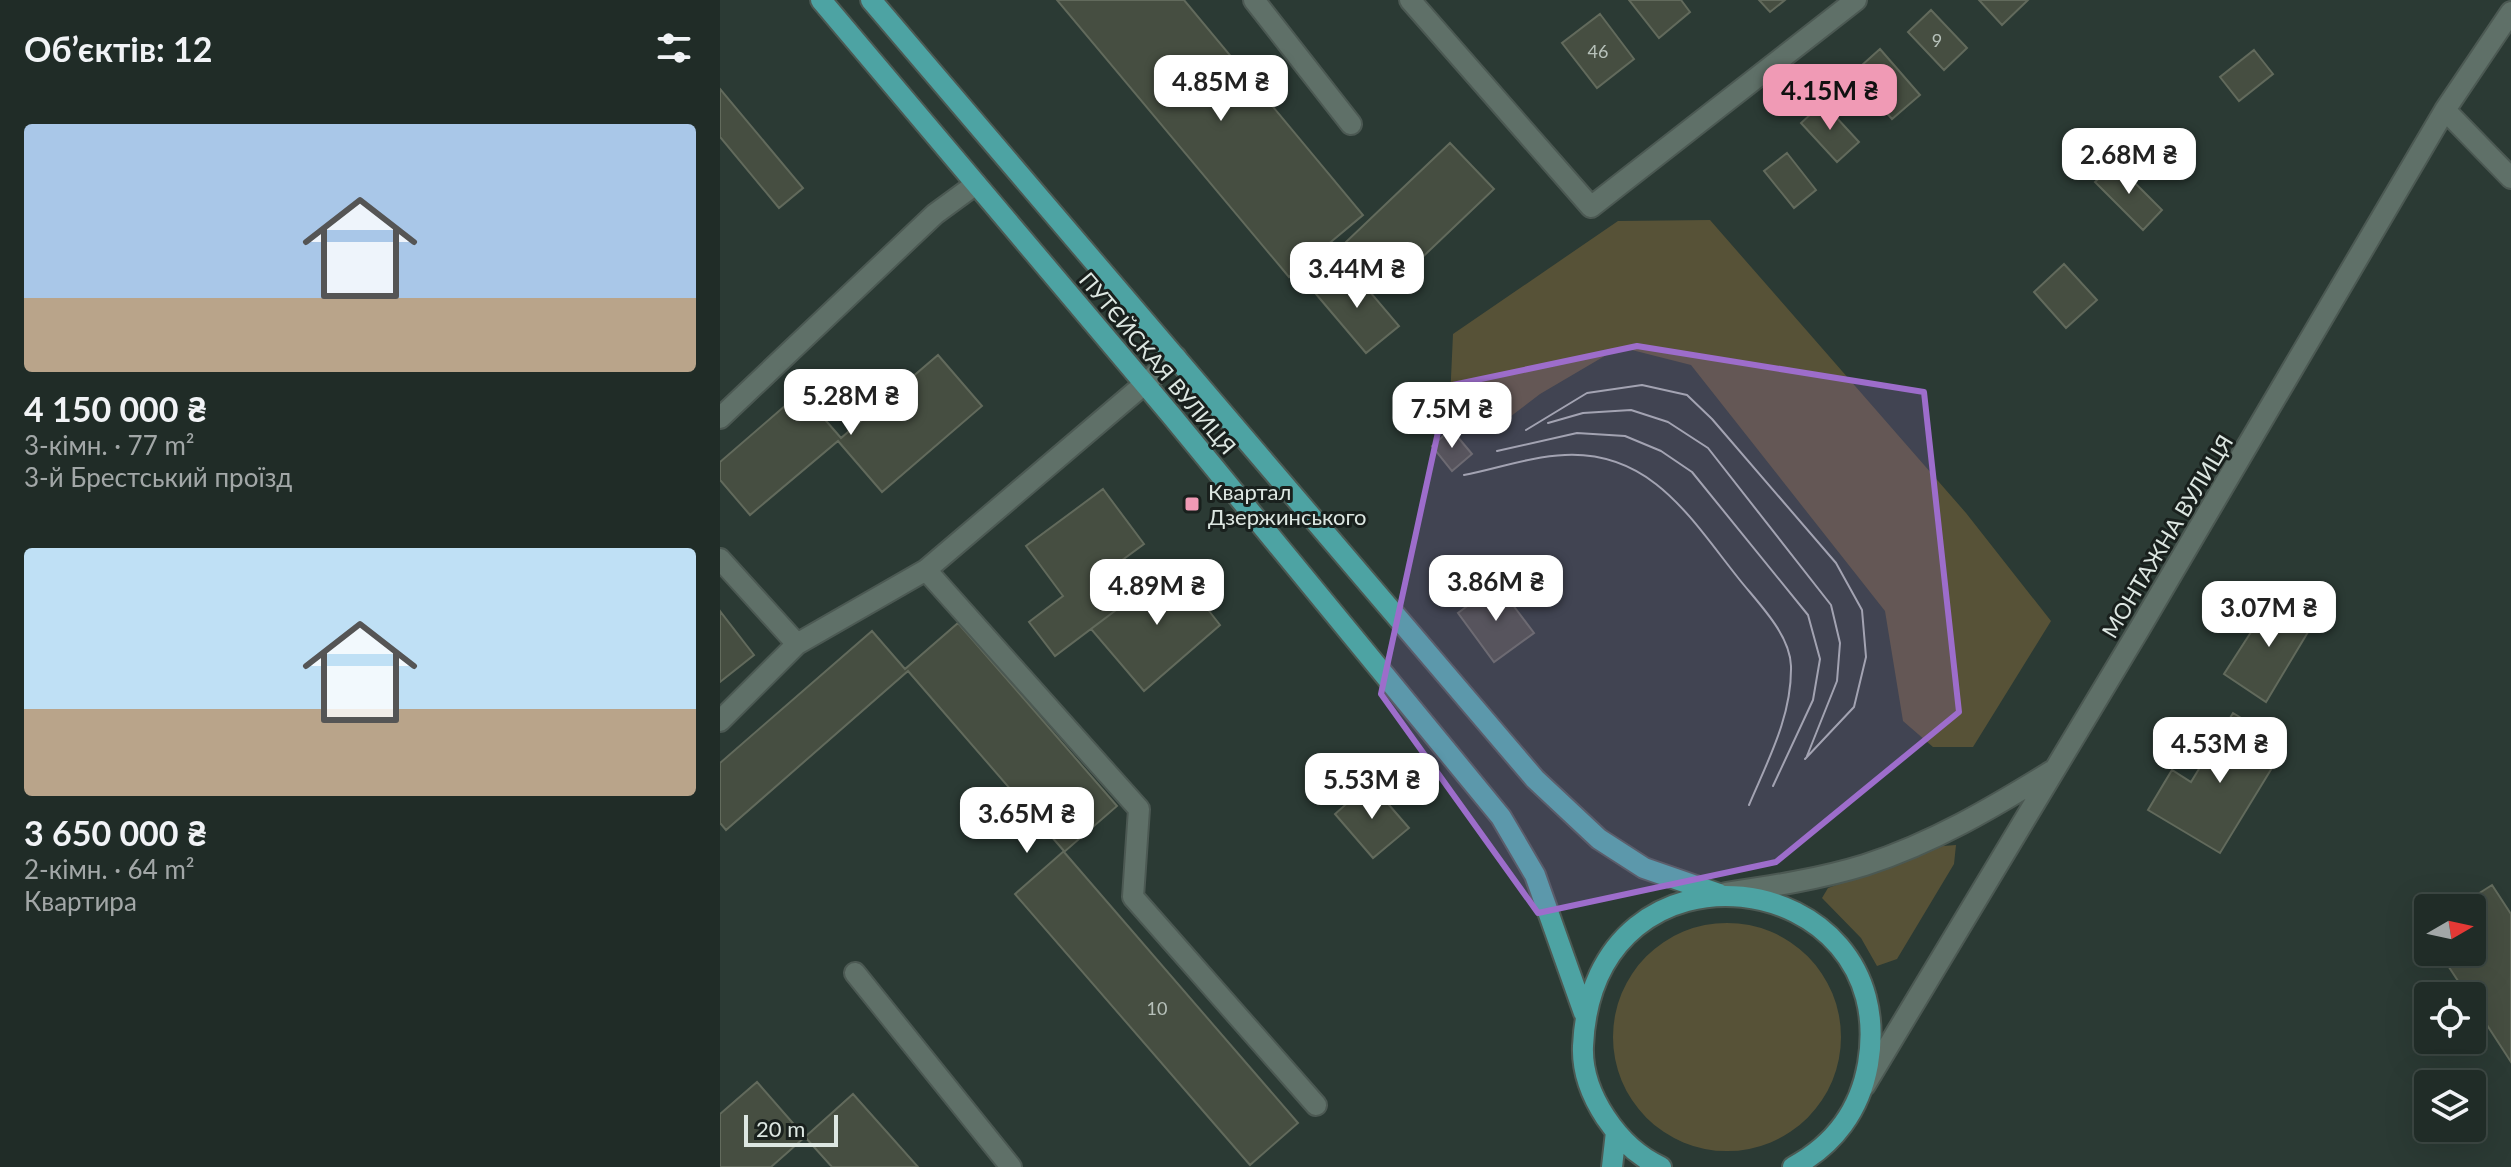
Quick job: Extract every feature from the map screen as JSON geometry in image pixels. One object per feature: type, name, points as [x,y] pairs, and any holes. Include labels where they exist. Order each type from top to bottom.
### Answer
[{"type":"main road","name":"ПУТЄЙСКАЯ ВУЛИЦЯ","points":[[821,0],[1145,384],[1501,817],[1535,875],[1584,1013]]},
{"type":"main road","name":"ПУТЄЙСКАЯ ВУЛИЦЯ","points":[[871,0],[1535,779],[1599,839],[1644,868],[1719,894]]},
{"type":"main road","points":[[1661,1167],[1649,1161],[1616,1132],[1593,1095],[1583,1052],[1584,1013],[1596,976],[1617,944],[1637,927],[1681,901],[1719,894],[1758,897],[1794,911],[1826,933],[1850,963],[1866,998],[1872,1042],[1865,1085],[1819,1167]]},
{"type":"main road","points":[[1793,1167],[1814,1156],[1840,1130]]},
{"type":"main road","points":[[1612,1167],[1616,1132]]},
{"type":"street","points":[[1254,0],[1351,124]]},
{"type":"street","points":[[1410,0],[1591,207],[1856,0]]},
{"type":"street","name":"МОНТАЖНА ВУЛИЦЯ","points":[[1865,1085],[2056,769],[2445,110],[2511,12]]},
{"type":"street","points":[[2445,110],[2511,178]]},
{"type":"street","points":[[720,418],[935,214],[976,184]]},
{"type":"street","points":[[720,721],[797,644],[926,570],[1176,357]]},
{"type":"street","points":[[720,559],[797,644]]},
{"type":"street","points":[[926,570],[1139,809],[1133,897],[1316,1105]]},
{"type":"street","points":[[1719,894],[1793,883],[1865,865],[1932,839],[1982,814],[2056,769]]},
{"type":"street","points":[[855,973],[1011,1167]]},
{"type":"highlighted area","points":[[1637,346],[1924,392],[1959,712],[1776,862],[1538,913],[1381,694],[1448,386]]},
{"type":"shaded area","points":[[1710,220],[1966,513],[2051,621],[1973,747],[1933,747],[1903,721],[1885,611],[1691,365],[1620,347],[1540,394],[1502,423],[1478,434],[1450,400],[1453,334],[1618,221]]},
{"type":"shaded area","points":[[1956,845],[1954,864],[1897,959],[1877,966],[1861,938],[1822,898],[1828,888],[1943,846]]},
{"type":"shaded area","points":[[1727,923],[1771,931],[1808,956],[1833,993],[1841,1037],[1833,1081],[1808,1118],[1771,1143],[1727,1151],[1683,1143],[1646,1118],[1621,1081],[1613,1037],[1621,993],[1646,956],[1683,931]]},
{"type":"building","points":[[1057,0],[1184,0],[1363,215],[1289,277]]},
{"type":"building","points":[[1629,0],[1681,0],[1690,12],[1659,38]]},
{"type":"building","points":[[1759,0],[1785,0],[1770,12]]},
{"type":"building","points":[[1979,0],[2028,0],[2002,25]]},
{"type":"building","points":[[1931,10],[1967,48],[1944,70],[1908,32]]},
{"type":"building","points":[[1600,14],[1634,59],[1597,88],[1562,43]]},
{"type":"building","points":[[1880,49],[1920,95],[1892,119],[1852,74]]},
{"type":"building","points":[[2254,50],[2273,74],[2239,101],[2220,77]]},
{"type":"building","points":[[720,89],[803,188],[779,208],[720,137]]},
{"type":"building","points":[[1823,103],[1859,142],[1837,162],[1801,123]]},
{"type":"building","points":[[1450,143],[1494,189],[1390,288],[1346,242]]},
{"type":"building","points":[[1787,153],[1816,190],[1794,208],[1764,171]]},
{"type":"building","points":[[2115,163],[2162,210],[2143,230],[2095,182]]},
{"type":"building","points":[[2064,264],[2097,300],[2066,328],[2034,292]]},
{"type":"building","points":[[1348,266],[1399,326],[1366,353],[1316,294]]},
{"type":"building","points":[[938,355],[982,406],[882,492],[838,441],[750,515],[720,480],[720,462],[801,392],[841,438]]},
{"type":"building","points":[[1451,429],[1472,454],[1452,471],[1432,446]]},
{"type":"building","points":[[1103,489],[1144,544],[1102,575],[1124,604],[1055,656],[1029,622],[1063,596],[1026,546]]},
{"type":"building","points":[[1170,561],[1220,625],[1144,691],[1091,629],[1124,604]]},
{"type":"building","points":[[1497,584],[1534,633],[1494,662],[1458,613]]},
{"type":"building","points":[[2273,598],[2314,622],[2266,702],[2224,674]]},
{"type":"building","points":[[720,611],[754,655],[720,682]]},
{"type":"building","points":[[958,623],[1117,806],[1064,852],[1298,1123],[1250,1165],[1015,894],[1064,851],[908,671],[726,830],[720,823],[720,763],[872,631],[905,669]]},
{"type":"building","points":[[2233,713],[2286,745],[2220,853],[2148,810],[2172,770],[2191,782]]},
{"type":"building","points":[[1370,783],[1409,828],[1373,858],[1335,814]]},
{"type":"building","points":[[2492,885],[2511,914],[2511,1062],[2486,1024],[2486,982],[2459,982],[2448,966],[2486,966],[2486,894],[2478,894]]},
{"type":"building","points":[[757,1082],[805,1137],[771,1167],[720,1167],[720,1114]]},
{"type":"building","points":[[853,1094],[918,1167],[832,1167],[805,1137]]},
{"type":"tram line","points":[[1526,430],[1587,393],[1642,385],[1687,395],[1712,419],[1836,563],[1862,610],[1866,657],[1854,707],[1805,759]]},
{"type":"tram line","points":[[1548,423],[1583,413],[1631,410],[1668,422],[1708,448],[1831,605],[1840,643],[1837,681],[1807,756]]},
{"type":"tram line","points":[[1497,451],[1577,433],[1625,436],[1661,451],[1692,472],[1808,615],[1820,659],[1813,700],[1773,786]]},
{"type":"tram line","points":[[1464,475],[1552,456],[1595,457],[1622,464],[1646,477],[1686,512],[1772,620],[1789,654],[1788,702],[1771,754],[1749,805]]},
{"type":"place","name":"Квартал Дзержинського","points":[[1192,504]]}]
